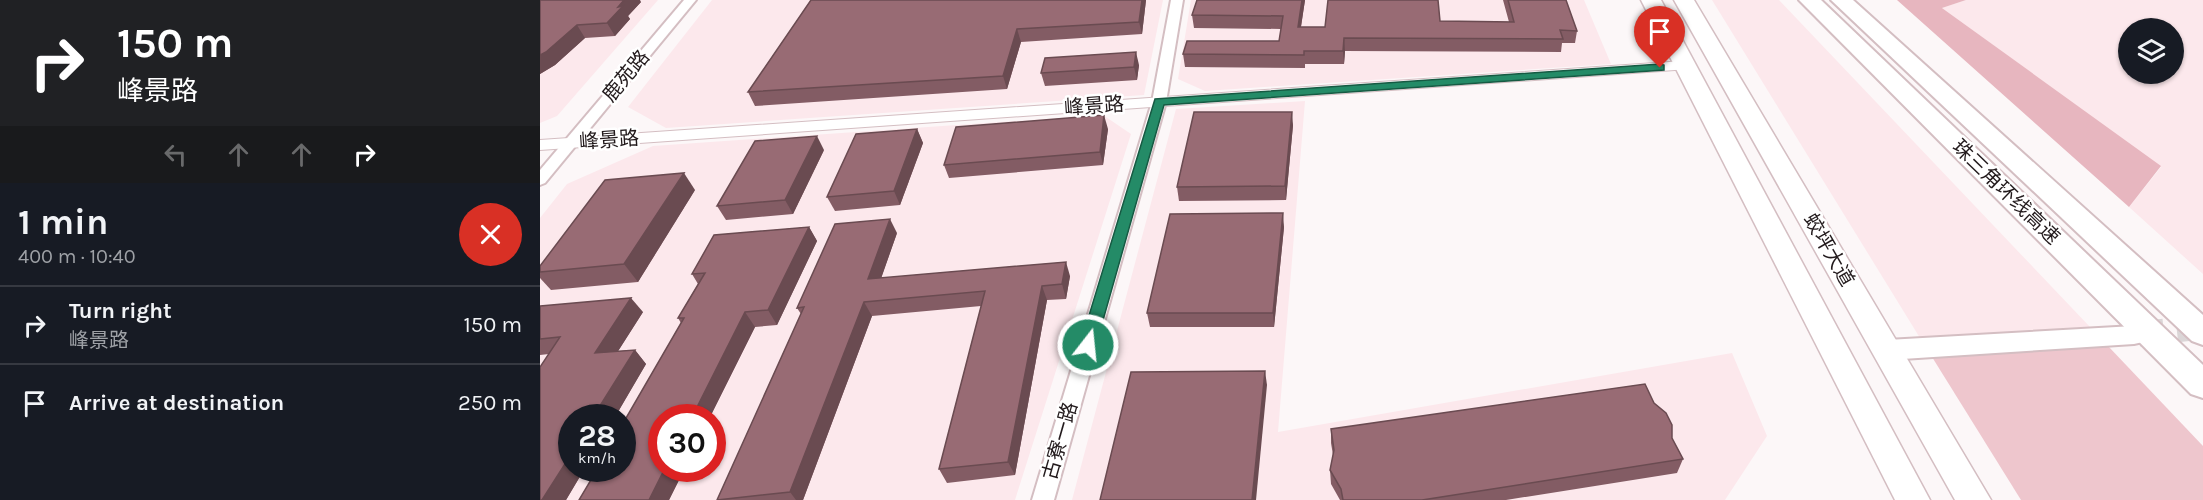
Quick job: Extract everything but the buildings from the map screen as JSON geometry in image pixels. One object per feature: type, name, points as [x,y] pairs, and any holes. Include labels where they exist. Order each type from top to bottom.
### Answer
[{"type":"highway","name":"蛟坪大道","points":[[1651,0],[1913,500]]},
{"type":"highway","name":"蛟坪大道","points":[[1684,0],[1974,500]]},
{"type":"highway","name":"珠三角环线高速","points":[[1809,0],[2203,385]]},
{"type":"highway","name":"珠三角环线高速","points":[[1841,0],[2203,333]]},
{"type":"main road","points":[[1887,350],[2134,334]]},
{"type":"street","name":"鹿苑路","points":[[540,180],[690,0]]},
{"type":"street","name":"古寮一路","points":[[1042,500],[1159,102],[1177,0]]},
{"type":"street","name":"峰景路","points":[[540,144],[1684,66]]},
{"type":"shaded area","points":[[540,0],[658,0],[557,116],[540,123]]},
{"type":"shaded area","points":[[712,0],[1163,0],[1144,95],[666,128],[628,107]]},
{"type":"shaded area","points":[[1191,0],[1584,0],[1611,64],[1205,91],[1178,79]]},
{"type":"shaded area","points":[[1712,0],[1779,0],[2090,327],[1920,338]]},
{"type":"shaded area","points":[[1897,0],[1966,0],[1942,8],[2161,166],[2129,207]]},
{"type":"shaded area","points":[[1966,0],[2203,0],[2203,274],[2129,207],[2161,167],[1942,8]]},
{"type":"shaded area","points":[[1305,101],[1278,432],[1732,353],[1767,436],[1725,500],[1072,500],[1176,109]]},
{"type":"shaded area","points":[[1103,115],[1131,134],[1015,500],[540,500],[540,218],[567,184],[653,146]]},
{"type":"shaded area","points":[[2108,346],[2203,446],[2203,500],[2021,500],[1932,357]]},
{"type":"tunnel","points":[[2139,334],[2203,327]]},
{"type":"route","points":[[1088,345],[1159,102],[1660,68]]}]
